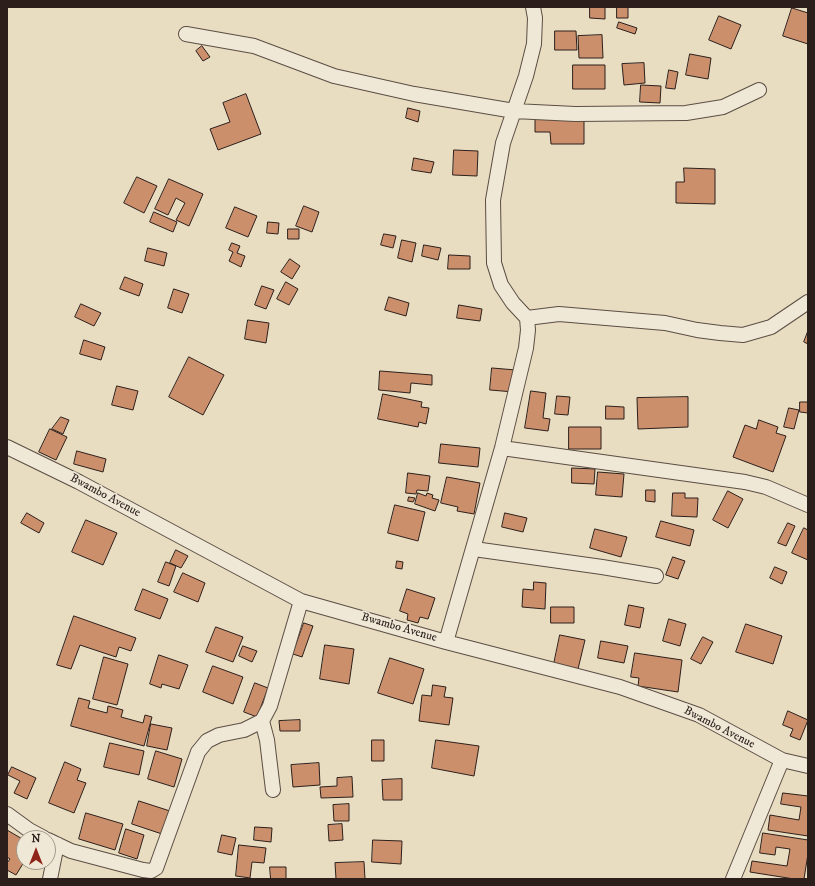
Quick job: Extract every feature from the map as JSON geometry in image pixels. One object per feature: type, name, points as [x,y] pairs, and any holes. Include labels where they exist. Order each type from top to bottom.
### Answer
[{"type":"street","points":[[446,642],[502,448],[526,348],[528,330],[527,318],[513,303],[501,285],[494,263],[492,200],[503,143],[526,76],[534,44],[535,18],[533,7]]},
{"type":"street","points":[[186,34],[254,46],[334,76],[414,94],[514,111],[575,114],[686,113],[723,107],[759,90]]},
{"type":"street","points":[[527,318],[559,314],[665,323],[697,330],[743,334],[771,327],[808,302]]},
{"type":"street","name":"Bwambo Avenue","points":[[7,447],[79,482],[301,601],[446,642],[627,689],[699,715],[782,760],[808,766]]},
{"type":"street","points":[[502,448],[746,482],[766,487],[808,505]]},
{"type":"street","points":[[474,549],[656,576]]},
{"type":"street","points":[[56,844],[71,851],[143,870],[151,871],[156,868],[198,752],[207,741],[219,734],[244,730],[262,721],[270,706],[301,601]]},
{"type":"street","points":[[262,721],[267,740],[273,790]]},
{"type":"street","points":[[733,879],[782,760]]},
{"type":"street","points":[[7,814],[29,830]]},
{"type":"building","points":[[590,7],[605,7],[605,19],[590,18]]},
{"type":"building","points":[[617,7],[628,7],[628,18],[617,18]]},
{"type":"building","points":[[792,8],[808,13],[808,44],[783,36]]},
{"type":"building","points":[[719,16],[741,25],[731,49],[709,40]]},
{"type":"building","points":[[619,22],[637,28],[635,34],[617,28]]},
{"type":"building","points":[[555,31],[576,31],[577,50],[555,50]]},
{"type":"building","points":[[602,35],[603,58],[579,58],[578,36]]},
{"type":"building","points":[[202,46],[210,57],[203,61],[196,51]]},
{"type":"building","points":[[690,54],[711,58],[708,79],[686,75]]},
{"type":"building","points":[[644,63],[645,83],[624,85],[622,64]]},
{"type":"building","points":[[573,65],[605,65],[605,89],[573,89]]},
{"type":"building","points":[[669,70],[678,72],[675,89],[666,88]]},
{"type":"building","points":[[641,85],[661,86],[660,103],[640,102]]},
{"type":"building","points":[[246,94],[261,134],[218,150],[210,129],[230,122],[223,103]]},
{"type":"building","points":[[408,108],[420,111],[418,122],[406,118]]},
{"type":"building","points":[[584,117],[584,144],[551,144],[550,132],[535,132],[535,118]]},
{"type":"building","points":[[454,150],[478,151],[477,176],[453,175]]},
{"type":"building","points":[[414,158],[434,162],[431,173],[412,170]]},
{"type":"building","points":[[684,168],[715,169],[715,204],[676,203],[676,182],[684,182]]},
{"type":"building","points":[[137,177],[157,186],[144,213],[124,203]]},
{"type":"building","points":[[169,179],[203,194],[189,226],[176,220],[185,203],[176,198],[168,215],[155,209]]},
{"type":"building","points":[[304,206],[319,212],[312,232],[296,226]]},
{"type":"building","points":[[235,207],[257,216],[248,237],[226,228]]},
{"type":"building","points":[[154,212],[177,222],[173,232],[150,222]]},
{"type":"building","points":[[268,222],[279,223],[278,234],[267,233]]},
{"type":"building","points":[[288,229],[299,229],[299,239],[288,239]]},
{"type":"building","points":[[384,234],[396,236],[393,248],[381,245]]},
{"type":"building","points":[[402,240],[416,243],[412,262],[398,258]]},
{"type":"building","points":[[232,243],[240,246],[237,253],[245,256],[241,267],[229,261],[233,252],[229,250]]},
{"type":"building","points":[[424,245],[441,248],[438,260],[422,256]]},
{"type":"building","points":[[148,248],[167,253],[164,266],[145,261]]},
{"type":"building","points":[[449,255],[470,256],[470,269],[448,269]]},
{"type":"building","points":[[290,259],[300,266],[292,279],[281,272]]},
{"type":"building","points":[[125,277],[143,284],[139,296],[120,289]]},
{"type":"building","points":[[286,282],[298,289],[289,305],[277,299]]},
{"type":"building","points":[[262,286],[274,290],[266,309],[255,305]]},
{"type":"building","points":[[174,289],[189,294],[182,313],[168,308]]},
{"type":"building","points":[[389,297],[409,303],[406,316],[385,310]]},
{"type":"building","points":[[81,304],[101,313],[94,326],[75,317]]},
{"type":"building","points":[[459,305],[482,309],[480,321],[457,318]]},
{"type":"building","points":[[248,320],[269,323],[266,343],[245,339]]},
{"type":"building","points":[[808,331],[808,344],[804,342]]},
{"type":"building","points":[[84,340],[105,347],[101,360],[80,354]]},
{"type":"building","points":[[189,357],[224,375],[203,415],[169,397]]},
{"type":"building","points":[[492,368],[516,370],[514,392],[490,390]]},
{"type":"building","points":[[380,371],[432,375],[432,385],[411,383],[410,393],[379,390]]},
{"type":"building","points":[[117,386],[138,391],[133,410],[112,405]]},
{"type":"building","points":[[531,391],[546,393],[543,418],[550,419],[548,431],[525,428]]},
{"type":"building","points":[[383,394],[422,402],[421,407],[429,408],[426,424],[419,422],[418,427],[378,419]]},
{"type":"building","points":[[557,396],[570,397],[568,415],[555,414]]},
{"type":"building","points":[[688,397],[688,427],[638,429],[637,398]]},
{"type":"building","points":[[800,402],[808,402],[808,413],[800,412]]},
{"type":"building","points":[[606,406],[624,407],[624,419],[606,419]]},
{"type":"building","points":[[789,408],[799,410],[794,429],[784,427]]},
{"type":"building","points":[[61,417],[69,420],[63,434],[52,429]]},
{"type":"building","points":[[759,420],[778,427],[776,433],[786,436],[773,472],[733,457],[745,425],[756,429]]},
{"type":"building","points":[[569,427],[601,427],[601,449],[569,449]]},
{"type":"building","points":[[50,429],[67,437],[56,460],[39,452]]},
{"type":"building","points":[[441,444],[480,448],[478,467],[439,463]]},
{"type":"building","points":[[77,451],[106,459],[103,472],[74,464]]},
{"type":"building","points":[[572,468],[595,469],[594,484],[572,483]]},
{"type":"building","points":[[598,472],[624,474],[622,497],[596,495]]},
{"type":"building","points":[[408,473],[430,476],[428,491],[417,490],[416,494],[406,493]]},
{"type":"building","points":[[447,477],[480,483],[474,514],[457,511],[458,507],[441,503]]},
{"type":"building","points":[[646,490],[655,490],[655,502],[646,501]]},
{"type":"building","points":[[728,491],[743,499],[728,528],[713,520]]},
{"type":"building","points":[[418,493],[426,496],[427,493],[433,495],[432,498],[439,500],[435,511],[415,504]]},
{"type":"building","points":[[673,493],[685,493],[685,498],[698,498],[697,517],[672,516]]},
{"type":"building","points":[[409,497],[415,498],[413,502],[408,501]]},
{"type":"building","points":[[395,505],[425,512],[418,541],[388,533]]},
{"type":"building","points":[[27,513],[44,523],[39,533],[21,523]]},
{"type":"building","points":[[505,513],[527,518],[523,532],[502,527]]},
{"type":"building","points":[[86,520],[117,533],[103,565],[72,552]]},
{"type":"building","points":[[661,521],[694,530],[690,546],[656,537]]},
{"type":"building","points":[[788,523],[795,526],[786,546],[778,543]]},
{"type":"building","points":[[804,528],[808,530],[808,560],[792,553]]},
{"type":"building","points":[[595,529],[627,537],[621,557],[590,548]]},
{"type":"building","points":[[176,550],[188,556],[181,568],[170,563]]},
{"type":"building","points":[[673,557],[685,561],[678,579],[666,575]]},
{"type":"building","points":[[397,561],[403,562],[402,569],[396,568]]},
{"type":"building","points":[[166,562],[176,566],[169,586],[158,582]]},
{"type":"building","points":[[775,567],[787,572],[782,584],[770,578]]},
{"type":"building","points":[[183,573],[205,583],[198,602],[174,592]]},
{"type":"building","points":[[534,582],[546,583],[545,609],[522,607],[523,589],[533,590]]},
{"type":"building","points":[[143,589],[168,599],[160,619],[135,610]]},
{"type":"building","points":[[407,589],[435,598],[428,619],[420,617],[418,623],[407,620],[408,614],[400,611]]},
{"type":"building","points":[[629,605],[644,608],[640,628],[625,625]]},
{"type":"building","points":[[551,607],[574,607],[574,623],[551,623]]},
{"type":"building","points":[[74,616],[136,638],[131,651],[119,647],[116,657],[80,645],[71,669],[57,665]]},
{"type":"building","points":[[669,619],[686,624],[680,646],[663,641]]},
{"type":"building","points":[[304,623],[313,626],[302,657],[293,654]]},
{"type":"building","points":[[746,624],[782,636],[773,664],[736,652]]},
{"type":"building","points":[[216,627],[243,637],[233,662],[206,652]]},
{"type":"building","points":[[560,635],[585,640],[578,669],[554,664]]},
{"type":"building","points":[[703,637],[713,642],[701,664],[691,659]]},
{"type":"building","points":[[601,641],[628,646],[624,663],[598,658]]},
{"type":"building","points":[[325,645],[354,649],[349,684],[320,679]]},
{"type":"building","points":[[243,646],[257,651],[252,662],[239,656]]},
{"type":"building","points":[[635,653],[682,660],[678,692],[638,686],[639,678],[631,677]]},
{"type":"building","points":[[159,655],[188,665],[179,689],[162,684],[161,688],[150,684]]},
{"type":"building","points":[[104,657],[128,664],[117,705],[93,699]]},
{"type":"building","points":[[390,658],[424,669],[413,704],[378,693]]},
{"type":"building","points":[[213,666],[243,677],[233,704],[203,692]]},
{"type":"building","points":[[255,683],[268,688],[257,717],[244,712]]},
{"type":"building","points":[[433,685],[446,687],[444,697],[453,698],[449,725],[419,721],[422,695],[431,696]]},
{"type":"building","points":[[79,698],[90,701],[88,708],[107,713],[108,706],[123,710],[121,717],[143,723],[145,715],[152,717],[144,746],[71,726]]},
{"type":"building","points":[[788,711],[808,720],[800,740],[790,736],[793,729],[783,725]]},
{"type":"building","points":[[300,720],[300,731],[280,731],[279,721]]},
{"type":"building","points":[[151,724],[172,728],[167,750],[147,746]]},
{"type":"building","points":[[372,740],[384,740],[384,761],[372,761]]},
{"type":"building","points":[[436,740],[479,746],[474,776],[432,768]]},
{"type":"building","points":[[110,743],[144,751],[139,775],[104,767]]},
{"type":"building","points":[[156,751],[182,759],[174,787],[148,779]]},
{"type":"building","points":[[65,762],[81,769],[77,780],[86,783],[74,813],[49,803]]},
{"type":"building","points":[[319,763],[320,785],[293,787],[291,765]]},
{"type":"building","points":[[12,767],[36,778],[27,799],[14,793],[20,781],[8,775]]},
{"type":"building","points":[[352,777],[353,797],[321,798],[320,787],[337,786],[337,778]]},
{"type":"building","points":[[402,779],[402,800],[383,800],[382,780]]},
{"type":"building","points":[[783,793],[808,796],[808,836],[768,830],[770,815],[799,820],[801,807],[781,804]]},
{"type":"building","points":[[139,801],[170,811],[162,834],[132,824]]},
{"type":"building","points":[[349,804],[349,821],[334,821],[333,805]]},
{"type":"building","points":[[86,813],[123,824],[115,850],[79,839]]},
{"type":"building","points":[[342,824],[343,840],[329,841],[328,825]]},
{"type":"building","points":[[255,827],[272,828],[271,842],[254,840]]},
{"type":"building","points":[[126,829],[144,835],[137,859],[119,853]]},
{"type":"building","points":[[7,830],[16,835],[16,870],[19,870],[16,875],[7,870],[7,863],[10,859],[7,857]]},
{"type":"building","points":[[763,833],[808,840],[808,854],[804,879],[794,879],[750,872],[752,861],[787,866],[790,849],[776,847],[775,855],[760,853]]},
{"type":"building","points":[[222,835],[236,838],[232,855],[218,852]]},
{"type":"building","points":[[373,840],[402,841],[401,864],[372,862]]},
{"type":"building","points":[[239,845],[266,848],[264,863],[252,862],[250,878],[236,876]]},
{"type":"building","points":[[364,862],[365,879],[336,879],[335,863]]},
{"type":"building","points":[[270,867],[286,867],[286,879],[271,879]]}]
